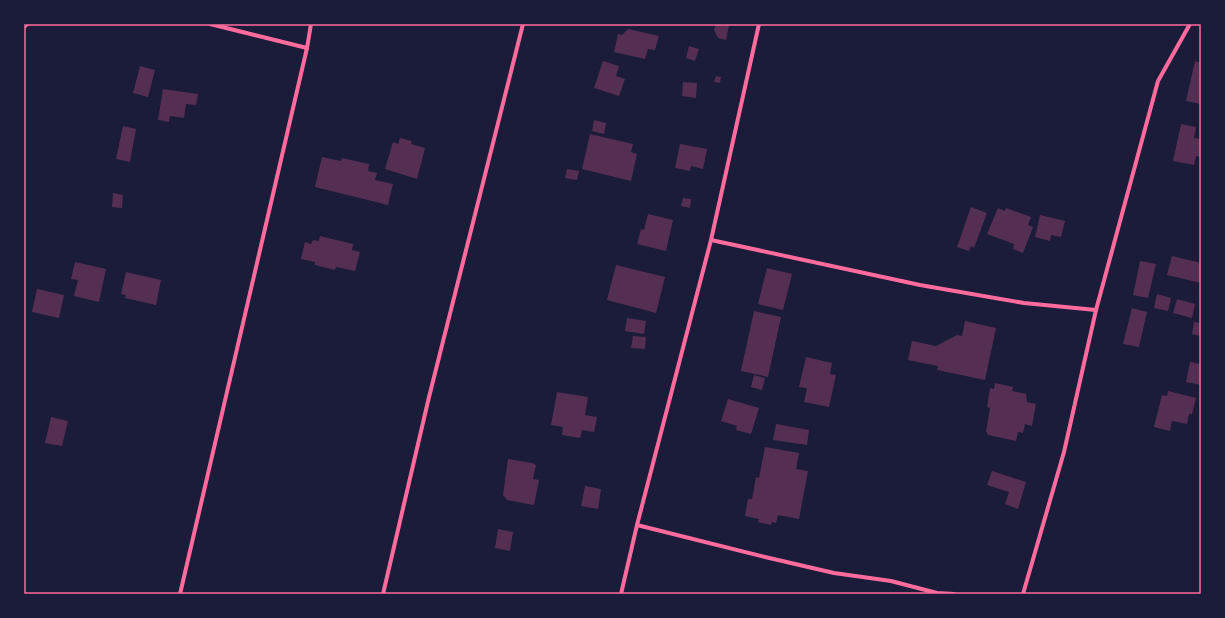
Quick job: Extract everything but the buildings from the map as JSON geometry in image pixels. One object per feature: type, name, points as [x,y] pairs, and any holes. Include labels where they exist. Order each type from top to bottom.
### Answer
[{"type":"street","points":[[24,27],[27,24]]},
{"type":"street","points":[[210,24],[307,48]]},
{"type":"street","points":[[180,594],[307,48],[311,24]]},
{"type":"street","points":[[383,594],[429,397],[523,24]]},
{"type":"street","points":[[621,594],[637,525],[712,240],[759,24]]},
{"type":"street","points":[[1023,594],[1064,452],[1096,310],[1158,81],[1190,24]]},
{"type":"street","points":[[712,240],[920,285],[1024,303],[1096,310]]},
{"type":"street","points":[[637,525],[834,573],[890,581],[937,593],[954,594]]}]
